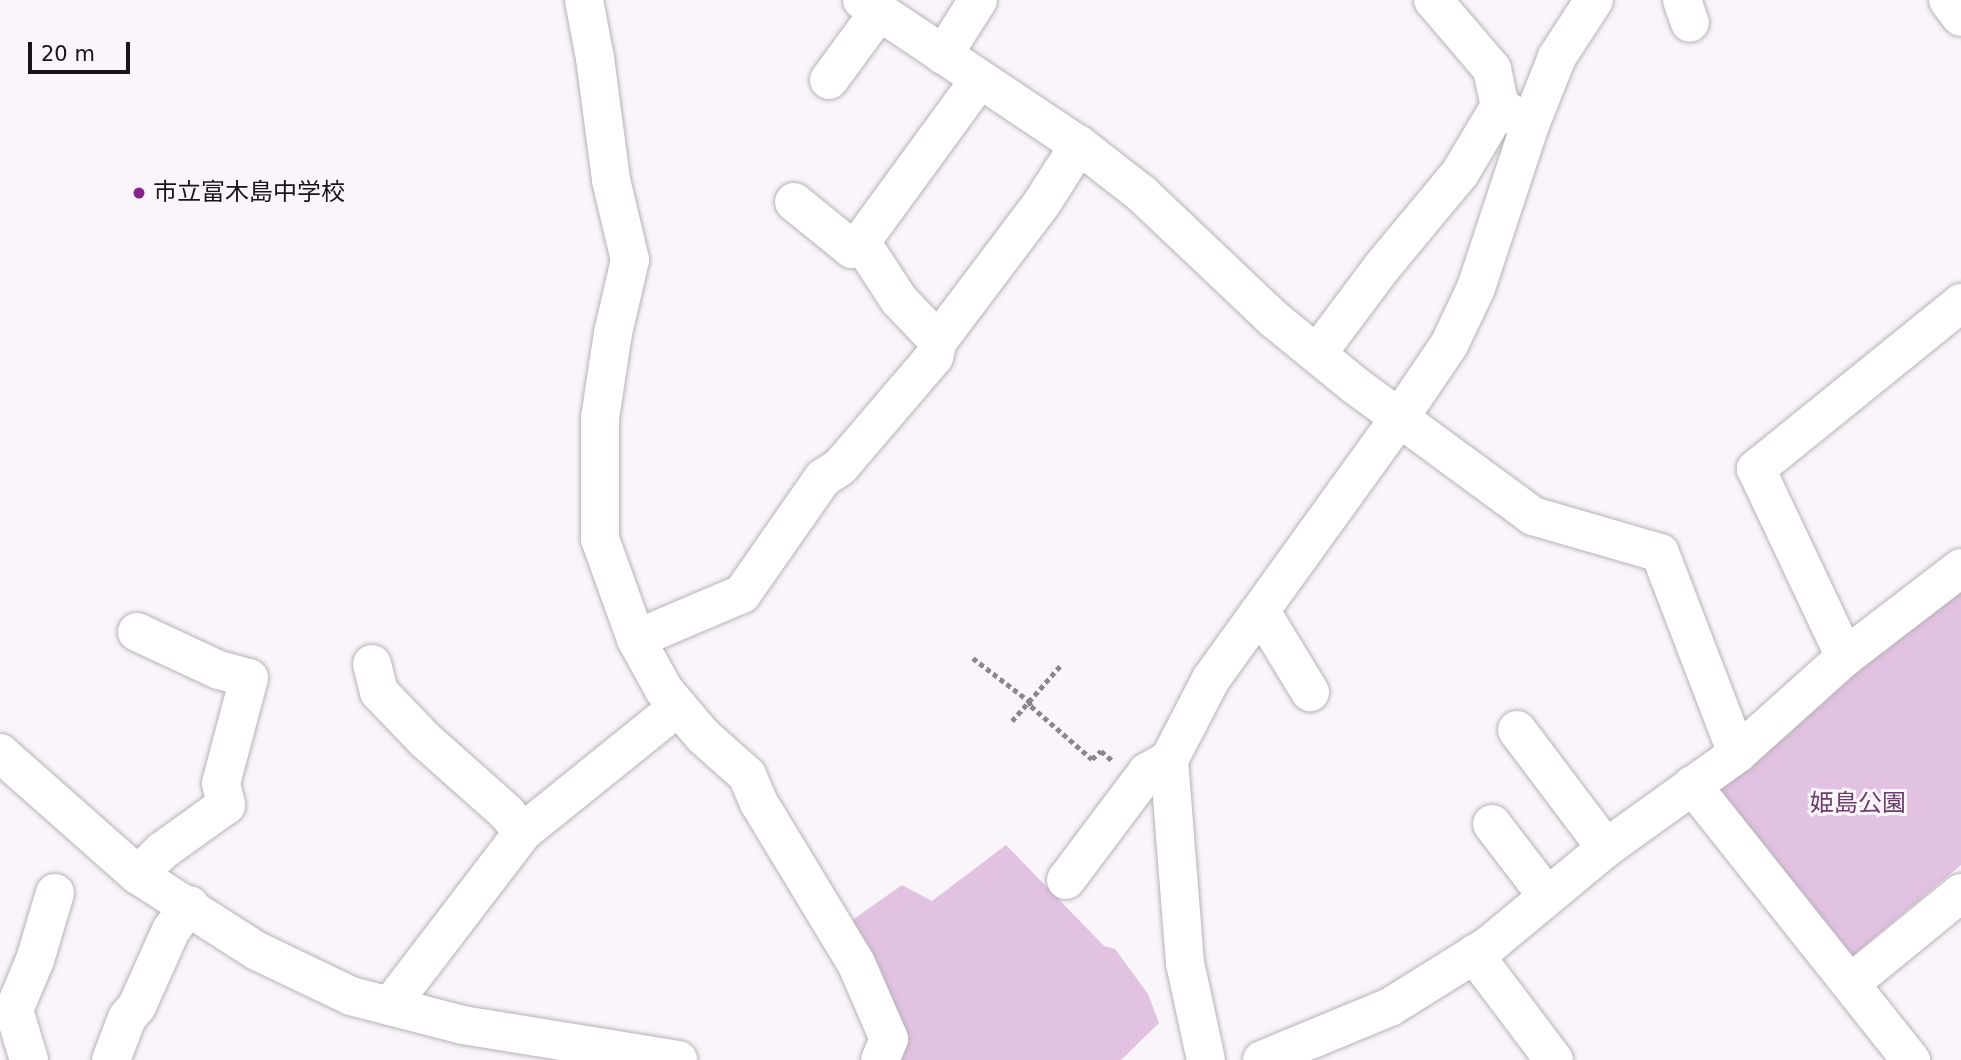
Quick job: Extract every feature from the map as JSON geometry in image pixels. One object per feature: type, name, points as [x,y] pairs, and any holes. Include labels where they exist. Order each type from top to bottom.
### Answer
[{"type":"street","points":[[584,0],[595,58],[611,180],[631,260],[613,333],[600,418],[600,539],[636,639],[664,690],[703,736],[747,775],[759,803],[856,963],[889,1039],[880,1060]]},
{"type":"street","points":[[943,55],[978,0]]},
{"type":"street","points":[[1206,1060],[1185,963],[1169,760],[1211,679],[1400,417],[1448,345],[1476,288],[1515,116],[1492,69],[1433,0]]},
{"type":"street","points":[[1317,354],[1382,267],[1460,173],[1515,116],[1594,0]]},
{"type":"street","points":[[1948,0],[1961,17]]},
{"type":"street","points":[[830,80],[871,6],[1079,145],[1142,194],[1275,320],[1533,516],[1660,553],[1737,754]]},
{"type":"street","points":[[794,202],[852,249],[861,242],[979,80]]},
{"type":"street","points":[[636,639],[742,594],[822,478],[840,467],[893,409],[934,357],[938,341],[1042,203],[1079,145]]},
{"type":"street","points":[[861,242],[899,300],[938,341]]},
{"type":"street","points":[[1845,657],[1756,469],[1961,303]]},
{"type":"street","points":[[1277,1057],[1390,1007],[1475,954],[1606,848],[1737,754],[1845,657],[1961,568]]},
{"type":"street","points":[[1258,614],[1268,623],[1310,692]]},
{"type":"street","points":[[137,632],[219,670],[248,678],[221,783],[226,804],[162,851],[138,875]]},
{"type":"street","points":[[372,664],[379,692],[425,740],[506,812],[523,832]]},
{"type":"street","points":[[390,1006],[523,832],[678,707]]},
{"type":"street","points":[[1517,730],[1606,848]]},
{"type":"street","points":[[0,753],[138,875],[190,905],[257,951],[351,996],[463,1025],[678,1060]]},
{"type":"street","points":[[1066,880],[1147,772],[1169,760]]},
{"type":"street","points":[[1692,785],[1912,1060]]},
{"type":"street","points":[[1492,824],[1547,896]]},
{"type":"street","points":[[29,1060],[15,1010],[35,960],[55,892]]},
{"type":"street","points":[[1862,974],[1961,892]]},
{"type":"street","points":[[111,1060],[127,1018],[137,1006],[172,930],[190,905]]},
{"type":"street","points":[[1475,954],[1554,1060]]},
{"type":"path","points":[[973,658],[1029,701],[1031,706],[1092,759],[1101,751],[1139,783]]},
{"type":"path","points":[[1012,721],[1060,666]]},
{"type":"green space","name":"姫島公園","points":[[1961,588],[1961,865],[1850,958],[1709,790]]},
{"type":"green space","points":[[1006,845],[1104,946],[1115,949],[1148,994],[1159,1023],[1121,1060],[899,1060],[848,923],[902,885],[932,901]]},
{"type":"place","name":"市立富木島中学校","points":[[139,193]]}]
